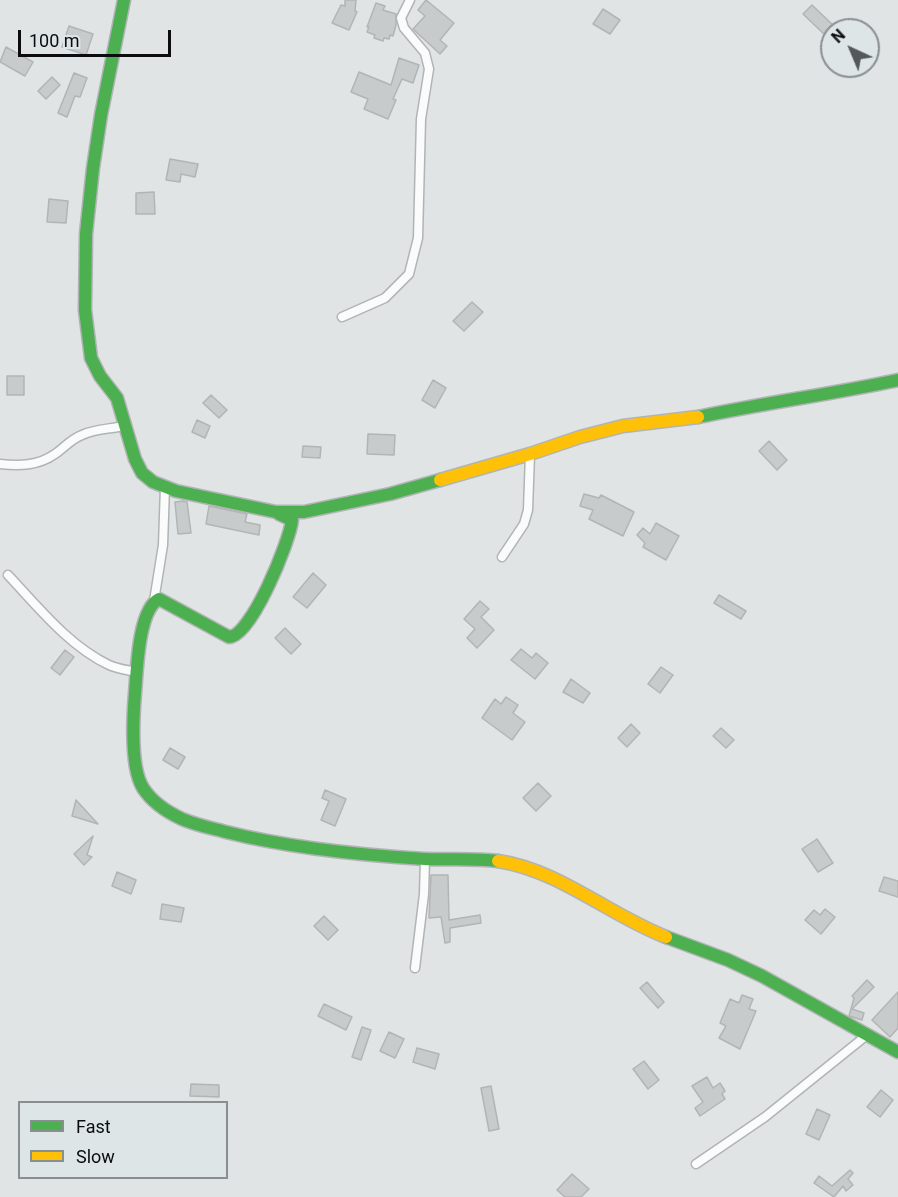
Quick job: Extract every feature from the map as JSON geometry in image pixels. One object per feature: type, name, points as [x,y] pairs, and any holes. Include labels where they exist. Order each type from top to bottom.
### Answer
[{"type":"street","points":[[123,0],[93,168],[86,234],[84,300],[91,358],[100,376],[117,398],[142,473],[153,482],[176,491],[276,512],[304,512],[390,494],[623,426],[684,420],[765,403],[851,390],[898,380]]},
{"type":"street","points":[[342,317],[385,298],[409,274],[418,238],[421,119],[429,69],[425,53],[404,28],[401,18],[410,0]]},
{"type":"street","points":[[0,464],[32,465],[54,455],[82,434],[124,426],[124,421]]},
{"type":"street","points":[[502,557],[524,524],[528,510],[530,454]]},
{"type":"street","points":[[165,487],[163,545],[154,601],[147,611],[144,623],[137,672],[134,735],[135,761],[141,785],[155,803],[186,821],[234,835],[297,847],[424,859],[506,863],[529,868],[582,893],[654,933],[702,949],[750,970],[898,1052]]},
{"type":"street","points":[[154,601],[159,599],[165,601],[227,636],[236,636],[253,614],[289,539],[292,520],[276,512]]},
{"type":"street","points":[[8,575],[83,650],[111,666],[137,672]]},
{"type":"street","points":[[415,968],[424,894],[424,859]]},
{"type":"street","points":[[696,1164],[765,1117],[867,1035]]},
{"type":"building","points":[[345,0],[356,0],[355,11],[357,12],[349,30],[332,23],[341,5],[345,6]]},
{"type":"building","points":[[426,0],[454,23],[440,40],[447,46],[440,54],[413,29],[425,16],[418,10]]},
{"type":"building","points":[[376,3],[385,6],[383,10],[396,14],[393,36],[390,35],[389,39],[384,38],[383,41],[367,32]]},
{"type":"building","points":[[812,5],[826,18],[820,18],[820,30],[803,14]]},
{"type":"building","points":[[603,9],[620,20],[610,34],[593,24]]},
{"type":"building","points":[[69,26],[93,34],[86,55],[62,47]]},
{"type":"building","points":[[6,47],[33,62],[25,76],[0,62]]},
{"type":"building","points":[[399,58],[419,65],[413,83],[402,79],[393,99],[396,100],[388,119],[364,109],[368,99],[351,92],[359,72],[391,85]]},
{"type":"building","points":[[74,73],[87,78],[80,97],[75,96],[67,117],[58,113]]},
{"type":"building","points":[[52,77],[60,85],[46,99],[38,91]]},
{"type":"building","points":[[170,159],[198,164],[195,177],[181,174],[180,182],[166,180]]},
{"type":"building","points":[[154,192],[155,214],[136,214],[136,193]]},
{"type":"building","points":[[49,199],[68,201],[66,223],[47,222]]},
{"type":"building","points":[[472,302],[483,312],[464,331],[453,321]]},
{"type":"building","points":[[7,376],[24,376],[24,395],[7,395]]},
{"type":"building","points":[[433,380],[446,388],[435,408],[422,400]]},
{"type":"building","points":[[211,395],[227,410],[219,418],[203,403]]},
{"type":"building","points":[[197,420],[210,426],[205,438],[192,432]]},
{"type":"building","points":[[368,434],[395,435],[394,455],[367,454]]},
{"type":"building","points":[[769,441],[787,460],[777,470],[759,451]]},
{"type":"building","points":[[303,446],[321,447],[320,458],[302,457]]},
{"type":"building","points":[[584,494],[599,498],[601,495],[634,512],[623,536],[589,519],[593,510],[580,506]]},
{"type":"building","points":[[175,502],[187,502],[191,533],[178,534]]},
{"type":"building","points":[[209,506],[247,514],[245,522],[260,525],[259,535],[206,524]]},
{"type":"building","points":[[656,523],[679,536],[666,560],[643,547],[645,543],[637,535],[643,528],[650,534]]},
{"type":"building","points":[[313,573],[326,585],[307,608],[293,597]]},
{"type":"building","points":[[719,595],[746,611],[741,619],[714,603]]},
{"type":"building","points":[[480,601],[489,609],[481,617],[494,630],[477,648],[467,638],[475,629],[464,619]]},
{"type":"building","points":[[285,628],[301,644],[291,654],[275,638]]},
{"type":"building","points":[[521,649],[532,658],[536,653],[548,663],[535,679],[511,660]]},
{"type":"building","points":[[65,650],[74,657],[60,675],[51,668]]},
{"type":"building","points":[[661,667],[673,675],[660,693],[648,684]]},
{"type":"building","points":[[571,679],[590,693],[583,703],[563,692]]},
{"type":"building","points":[[506,697],[518,705],[513,713],[525,722],[512,740],[482,718],[495,699],[501,704]]},
{"type":"building","points":[[631,724],[640,733],[627,747],[618,738]]},
{"type":"building","points":[[721,728],[734,740],[726,748],[713,736]]},
{"type":"building","points":[[170,748],[185,757],[178,769],[163,760]]},
{"type":"building","points":[[538,783],[551,796],[536,811],[523,798]]},
{"type":"building","points":[[325,790],[346,799],[335,826],[321,820],[329,801],[322,798]]},
{"type":"building","points":[[76,800],[98,824],[72,816]]},
{"type":"building","points":[[93,836],[87,855],[92,857],[84,865],[74,854]]},
{"type":"building","points":[[817,839],[833,863],[818,872],[802,849]]},
{"type":"building","points":[[117,872],[136,880],[131,894],[112,886]]},
{"type":"building","points":[[431,875],[448,875],[449,920],[480,915],[481,923],[450,928],[450,942],[445,943],[441,917],[429,918]]},
{"type":"building","points":[[884,877],[898,881],[898,897],[879,891]]},
{"type":"building","points":[[162,904],[184,908],[181,922],[160,919]]},
{"type":"building","points":[[825,909],[835,917],[821,934],[805,920],[814,910],[820,915]]},
{"type":"building","points":[[324,916],[338,930],[328,940],[314,926]]},
{"type":"building","points":[[867,980],[874,987],[852,1009],[864,1013],[862,1020],[849,1016],[854,998],[852,996]]},
{"type":"building","points":[[647,982],[664,1002],[658,1008],[640,988]]},
{"type":"building","points":[[898,992],[898,1028],[890,1037],[872,1020]]},
{"type":"building","points":[[742,995],[753,999],[749,1009],[756,1011],[740,1049],[719,1038],[726,1026],[720,1023],[730,999],[739,1003]]},
{"type":"building","points":[[324,1004],[352,1017],[346,1030],[318,1016]]},
{"type":"building","points":[[362,1027],[371,1030],[361,1060],[352,1057]]},
{"type":"building","points":[[389,1032],[404,1039],[395,1058],[380,1051]]},
{"type":"building","points":[[417,1048],[439,1054],[435,1069],[413,1062]]},
{"type":"building","points":[[644,1061],[659,1080],[648,1089],[633,1069]]},
{"type":"building","points":[[707,1077],[713,1088],[720,1083],[725,1091],[722,1094],[725,1099],[700,1116],[695,1108],[703,1102],[692,1086]]},
{"type":"building","points":[[191,1084],[219,1085],[219,1097],[190,1096]]},
{"type":"building","points":[[491,1086],[499,1129],[489,1131],[481,1088]]},
{"type":"building","points":[[881,1090],[893,1100],[880,1117],[867,1107]]},
{"type":"building","points":[[817,1109],[830,1115],[819,1140],[806,1134]]},
{"type":"building","points":[[850,1170],[853,1173],[848,1179],[853,1185],[846,1191],[843,1186],[834,1197],[814,1183],[819,1176],[832,1186]]},
{"type":"building","points":[[572,1174],[589,1189],[581,1197],[565,1197],[557,1190]]},
{"type":"traffic: fast","points":[[124,0],[93,168],[86,234],[85,310],[91,358],[100,376],[117,398],[135,459],[142,473],[153,482],[176,491],[276,512],[304,512],[390,494],[440,480]]},
{"type":"traffic: fast","points":[[698,417],[898,380]]},
{"type":"traffic: fast","points":[[279,514],[292,520],[290,531],[258,606],[238,633],[229,637],[159,599],[152,605],[147,615],[138,656],[133,729],[136,768],[143,788],[160,806],[182,819],[250,838],[300,847],[375,855],[498,861]]},
{"type":"traffic: fast","points":[[666,937],[728,960],[762,976],[898,1052]]},
{"type":"traffic: slow","points":[[440,480],[623,426],[698,417]]},
{"type":"traffic: slow","points":[[498,861],[520,866],[563,883],[666,937]]}]
